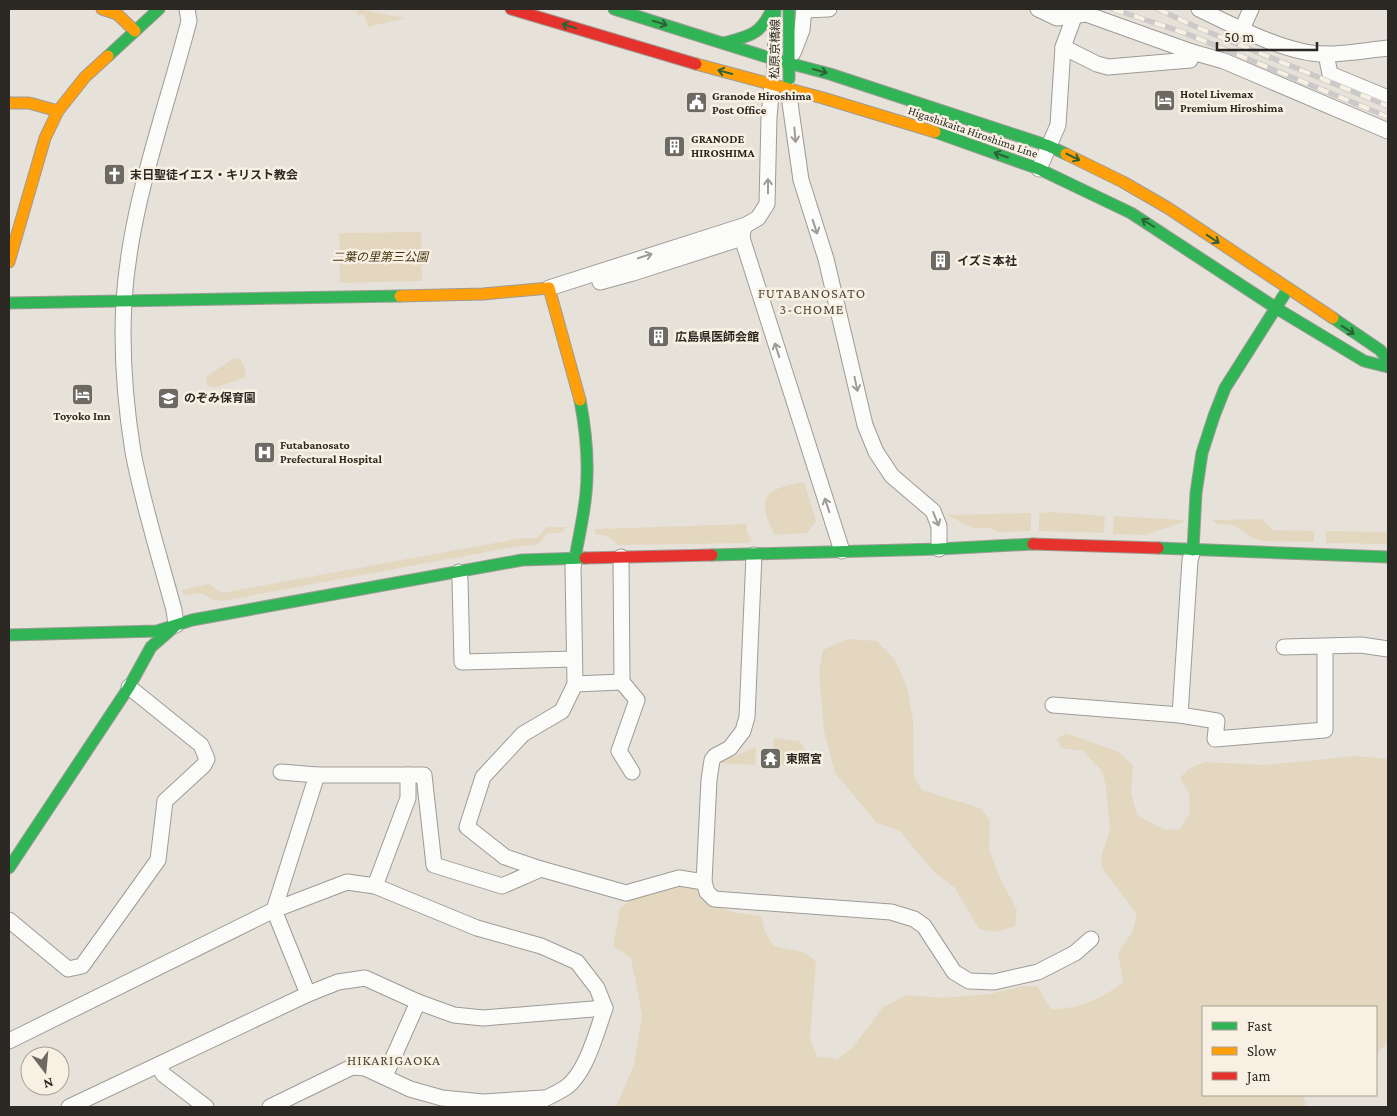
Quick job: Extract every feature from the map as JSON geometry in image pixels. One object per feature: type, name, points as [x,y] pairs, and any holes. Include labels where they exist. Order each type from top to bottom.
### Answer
[{"type":"street","points":[[102,9],[117,14],[135,31]]},
{"type":"street","points":[[9,262],[45,138],[58,111],[84,77],[159,9]]},
{"type":"street","points":[[176,625],[174,610],[134,454],[126,402],[123,362],[124,300],[132,235],[140,196],[189,21],[187,9]]},
{"type":"street","name":"Higashikaita Hiroshima Line","points":[[510,9],[933,131],[1039,169],[1131,213],[1276,308],[1364,361],[1388,367]]},
{"type":"street","name":"Higashikaita Hiroshima Line","points":[[614,9],[773,59],[789,62],[1049,146],[1123,182],[1168,208],[1380,350],[1388,360]]},
{"type":"street","points":[[764,9],[765,26],[773,59]]},
{"type":"street","points":[[724,43],[756,34],[765,26],[773,9]]},
{"type":"street","name":"松原京橋線","points":[[772,84],[773,9]]},
{"type":"street","points":[[789,62],[802,30],[797,10],[829,9]]},
{"type":"street","points":[[1038,9],[1057,18],[1075,12],[1086,14],[1192,52],[1224,61],[1388,131]]},
{"type":"street","points":[[1199,9],[1242,30],[1299,51],[1326,54],[1388,48]]},
{"type":"street","points":[[1242,30],[1253,9]]},
{"type":"street","points":[[1039,169],[1058,125],[1063,47],[1075,12]]},
{"type":"street","points":[[1063,47],[1097,64],[1113,67],[1190,60],[1192,52]]},
{"type":"street","points":[[1326,54],[1330,74],[1388,98]]},
{"type":"street","name":"松原京橋線","points":[[788,89],[789,62]]},
{"type":"street","points":[[9,303],[483,294],[549,288],[744,231],[758,218],[767,204],[769,117],[772,84]]},
{"type":"street","points":[[788,89],[799,170],[808,206],[826,259],[865,425],[876,452],[892,476],[933,511],[939,526],[939,550]]},
{"type":"street","points":[[9,104],[29,103],[58,111]]},
{"type":"street","points":[[744,231],[842,551]]},
{"type":"street","points":[[549,288],[552,305],[576,384],[587,446],[587,484],[574,558],[575,684],[562,711],[523,734],[483,777],[467,827],[506,857],[626,893],[679,878],[704,882]]},
{"type":"street","points":[[1180,716],[1190,560],[1193,550],[1196,493],[1202,453],[1225,388],[1288,289]]},
{"type":"street","points":[[9,635],[157,630],[192,620],[522,560],[939,550],[1037,544],[1388,557]]},
{"type":"street","points":[[754,555],[747,717],[743,731],[730,748],[715,756],[712,760],[708,780],[704,882],[707,892],[714,899],[891,912],[914,919],[924,926],[954,972],[969,981],[994,982],[1038,972],[1075,953],[1092,939]]},
{"type":"street","points":[[621,557],[622,682],[637,700],[619,751],[632,772]]},
{"type":"street","points":[[459,572],[462,662],[574,659]]},
{"type":"street","points":[[9,867],[128,687],[151,647],[176,625]]},
{"type":"street","points":[[1284,647],[1361,645],[1388,649]]},
{"type":"street","points":[[1053,706],[1180,716],[1217,721],[1215,739],[1325,730],[1324,647]]},
{"type":"street","points":[[575,684],[622,682]]},
{"type":"street","points":[[9,920],[68,970],[82,966],[158,860],[165,801],[204,765],[206,759],[201,745],[128,687]]},
{"type":"street","points":[[282,772],[317,775],[424,775],[434,865],[502,886],[541,869]]},
{"type":"street","points":[[308,994],[274,910],[317,775]]},
{"type":"street","points":[[375,886],[408,798],[408,775]]},
{"type":"street","points":[[9,1041],[274,910],[347,882],[375,886],[477,928],[541,946],[576,962],[597,988],[605,1008],[581,1070],[566,1087],[543,1098],[530,1107]]},
{"type":"street","points":[[69,1107],[308,994],[338,982],[366,978],[418,1002],[454,1015],[483,1018],[605,1008]]},
{"type":"street","points":[[385,1076],[418,1002]]},
{"type":"street","points":[[158,1066],[164,1075],[206,1107]]},
{"type":"street","points":[[270,1107],[352,1067],[365,1068],[410,1089],[442,1098],[482,1102],[543,1098]]},
{"type":"green space","points":[[357,10],[405,18],[368,27],[364,14],[358,16]]},
{"type":"green space","name":"二葉の里第三公園","points":[[421,232],[422,281],[340,283],[339,233]]},
{"type":"green space","points":[[234,358],[241,360],[244,365],[244,378],[214,388],[208,386],[207,376]]},
{"type":"green space","points":[[804,482],[816,521],[807,533],[774,535],[767,518],[765,501],[772,492],[778,489]]},
{"type":"green space","points":[[1054,512],[1105,516],[1104,533],[1039,531],[1039,513]]},
{"type":"green space","points":[[1031,513],[1031,531],[999,532],[990,528],[972,528],[947,515]]},
{"type":"green space","points":[[1114,516],[1183,520],[1184,522],[1145,535],[1113,534]]},
{"type":"green space","points":[[1261,519],[1273,530],[1314,531],[1314,542],[1262,541],[1253,538],[1233,525],[1217,524],[1212,520]]},
{"type":"green space","points":[[747,524],[747,533],[751,541],[747,543],[617,545],[610,538],[595,534],[595,529]]},
{"type":"green space","points":[[547,527],[566,527],[563,532],[547,534],[538,544],[534,545],[222,601],[214,600],[201,593],[184,595],[181,590],[209,584],[221,593],[522,538],[537,538]]},
{"type":"green space","points":[[1326,531],[1388,532],[1388,544],[1326,543]]},
{"type":"green space","points":[[848,639],[877,641],[895,660],[907,687],[913,720],[914,777],[922,790],[980,808],[990,820],[989,849],[1001,880],[1017,910],[1015,926],[996,932],[979,929],[955,888],[934,872],[899,830],[877,823],[835,773],[824,731],[819,671],[823,650]]},
{"type":"green space","points":[[1066,733],[1119,752],[1133,765],[1131,792],[1137,815],[1163,829],[1179,830],[1190,813],[1189,793],[1180,778],[1188,769],[1205,762],[1265,765],[1355,756],[1388,759],[1388,1042],[1377,1053],[1377,1006],[1202,1006],[1202,1096],[1303,1096],[1306,1107],[616,1107],[634,1065],[642,1015],[631,958],[613,946],[620,909],[637,894],[673,885],[693,887],[731,912],[761,916],[765,932],[774,946],[803,952],[816,961],[810,1038],[817,1056],[837,1059],[853,1047],[883,1007],[907,995],[943,998],[989,994],[1023,986],[1037,986],[1051,1009],[1061,1009],[1089,1002],[1123,982],[1118,953],[1132,932],[1137,915],[1101,866],[1102,854],[1110,830],[1106,787],[1102,771],[1083,751],[1061,748],[1057,739]]},
{"type":"green space","points":[[774,738],[799,741],[815,766],[772,764]]},
{"type":"green space","points":[[756,747],[755,765],[720,763],[720,762]]},
{"type":"railway","points":[[1113,9],[1185,33],[1388,117]]},
{"type":"railway","points":[[1158,9],[1194,26],[1388,106]]},
{"type":"traffic: fast","points":[[108,56],[159,9]]},
{"type":"traffic: fast","points":[[614,9],[773,59],[830,74],[1049,146],[1066,154]]},
{"type":"traffic: fast","points":[[724,43],[747,36],[759,29],[768,18],[772,9]]},
{"type":"traffic: fast","points":[[772,84],[775,9]]},
{"type":"traffic: fast","points":[[789,9],[789,79]]},
{"type":"traffic: fast","points":[[935,132],[1039,169],[1131,213],[1276,308],[1364,361],[1388,367]]},
{"type":"traffic: fast","points":[[1193,550],[1196,493],[1202,453],[1214,416],[1225,388],[1284,295]]},
{"type":"traffic: fast","points":[[9,303],[400,296]]},
{"type":"traffic: fast","points":[[1333,318],[1380,350],[1388,360]]},
{"type":"traffic: fast","points":[[575,558],[587,481],[584,423],[580,400]]},
{"type":"traffic: fast","points":[[712,555],[939,549],[1033,544]]},
{"type":"traffic: fast","points":[[1158,548],[1388,557]]},
{"type":"traffic: fast","points":[[9,635],[157,631],[192,620],[522,560],[585,558]]},
{"type":"traffic: fast","points":[[9,868],[129,687],[151,647],[174,627]]},
{"type":"traffic: slow","points":[[102,9],[117,14],[135,31]]},
{"type":"traffic: slow","points":[[9,262],[45,138],[58,111],[85,77],[108,56]]},
{"type":"traffic: slow","points":[[696,64],[823,98],[935,132]]},
{"type":"traffic: slow","points":[[9,103],[29,103],[58,111]]},
{"type":"traffic: slow","points":[[1066,154],[1123,182],[1168,208],[1333,318]]},
{"type":"traffic: slow","points":[[400,296],[483,294],[549,288],[580,400]]},
{"type":"traffic: jam","points":[[511,9],[696,64]]},
{"type":"traffic: jam","points":[[1033,544],[1158,548]]},
{"type":"traffic: jam","points":[[585,558],[712,555]]},
{"type":"place","name":"Hotel Livemax Premium Hiroshima","points":[[1164,101]]},
{"type":"place","name":"Granode Hiroshima Post Office","points":[[696,103]]},
{"type":"place","name":"GRANODE HIROSHIMA","points":[[675,146]]},
{"type":"place","name":"末日聖徒イエス・キリスト教会","points":[[114,175]]},
{"type":"place","name":"イズミ本社","points":[[941,261]]},
{"type":"place","name":"広島県医師会館","points":[[659,337]]},
{"type":"place","name":"Toyoko Inn","points":[[82,395]]},
{"type":"place","name":"のぞみ保育園","points":[[168,398]]},
{"type":"place","name":"Futabanosato Prefectural Hospital","points":[[264,452]]},
{"type":"place","name":"東照宮","points":[[770,759]]},
{"type":"district","name":"FUTABANOSATO 3-CHOME","points":[[812,302]]},
{"type":"district","name":"HIKARIGAOKA","points":[[394,1060]]}]
